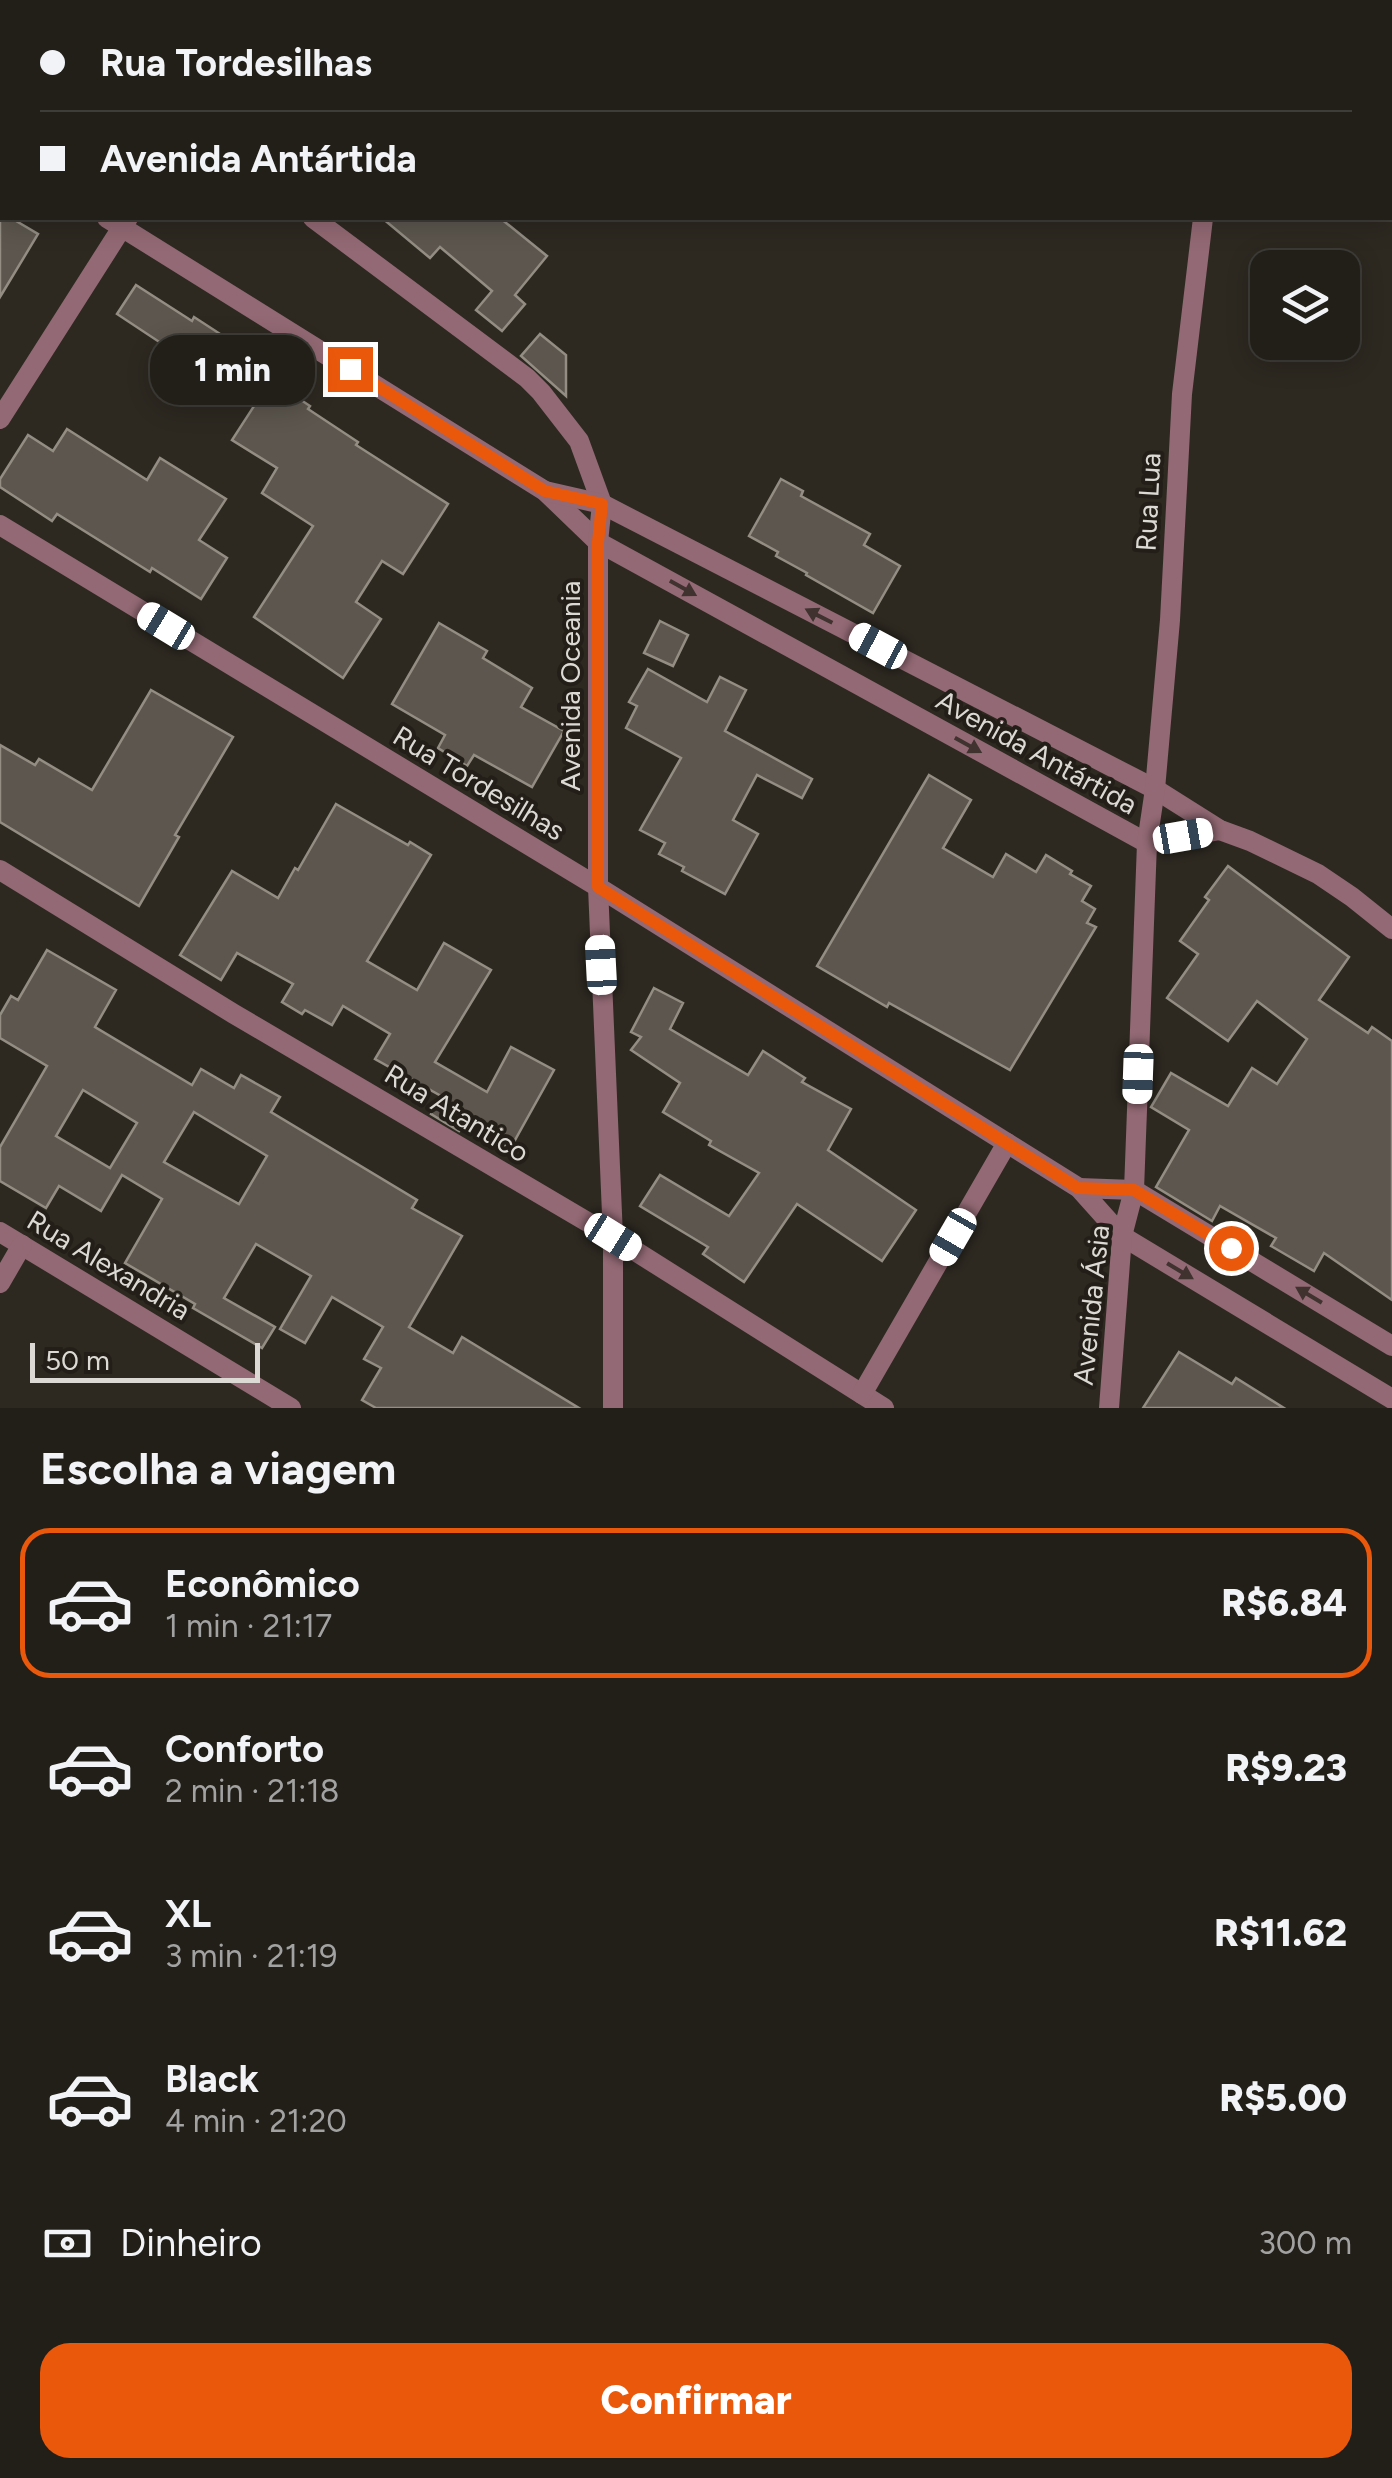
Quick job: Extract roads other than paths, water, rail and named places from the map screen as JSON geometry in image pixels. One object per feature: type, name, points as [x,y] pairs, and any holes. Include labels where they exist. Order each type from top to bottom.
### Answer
[{"type":"street","points":[[316,220],[527,378],[579,441],[602,504]]},
{"type":"street","name":"Rua Lua","points":[[1155,789],[1170,620],[1182,394],[1203,220]]},
{"type":"street","points":[[0,419],[119,221]]},
{"type":"street","name":"Avenida Antártida","points":[[119,221],[545,491],[598,542],[1146,843]]},
{"type":"street","name":"Avenida Antártida","points":[[545,491],[602,504],[1155,789],[1220,830],[1318,874],[1392,929]]},
{"type":"street","name":"Avenida Oceania","points":[[602,504],[598,542],[598,887],[613,1237],[613,1408]]},
{"type":"street","name":"Rua Tordesilhas","points":[[0,525],[598,887],[1007,1143],[1078,1188],[1122,1236],[1392,1398]]},
{"type":"street","name":"Avenida Ásia","points":[[1109,1408],[1122,1236],[1134,1190],[1146,843],[1155,789]]},
{"type":"street","points":[[1146,843],[1220,830]]},
{"type":"street","name":"Rua Atantico","points":[[0,870],[234,1014],[613,1237],[884,1408]]},
{"type":"street","points":[[862,1394],[1007,1143]]},
{"type":"street","points":[[1078,1188],[1134,1190],[1392,1346]]},
{"type":"street","name":"Rua Alexandria","points":[[0,1232],[292,1408]]},
{"type":"street","points":[[0,1284],[22,1246]]}]
